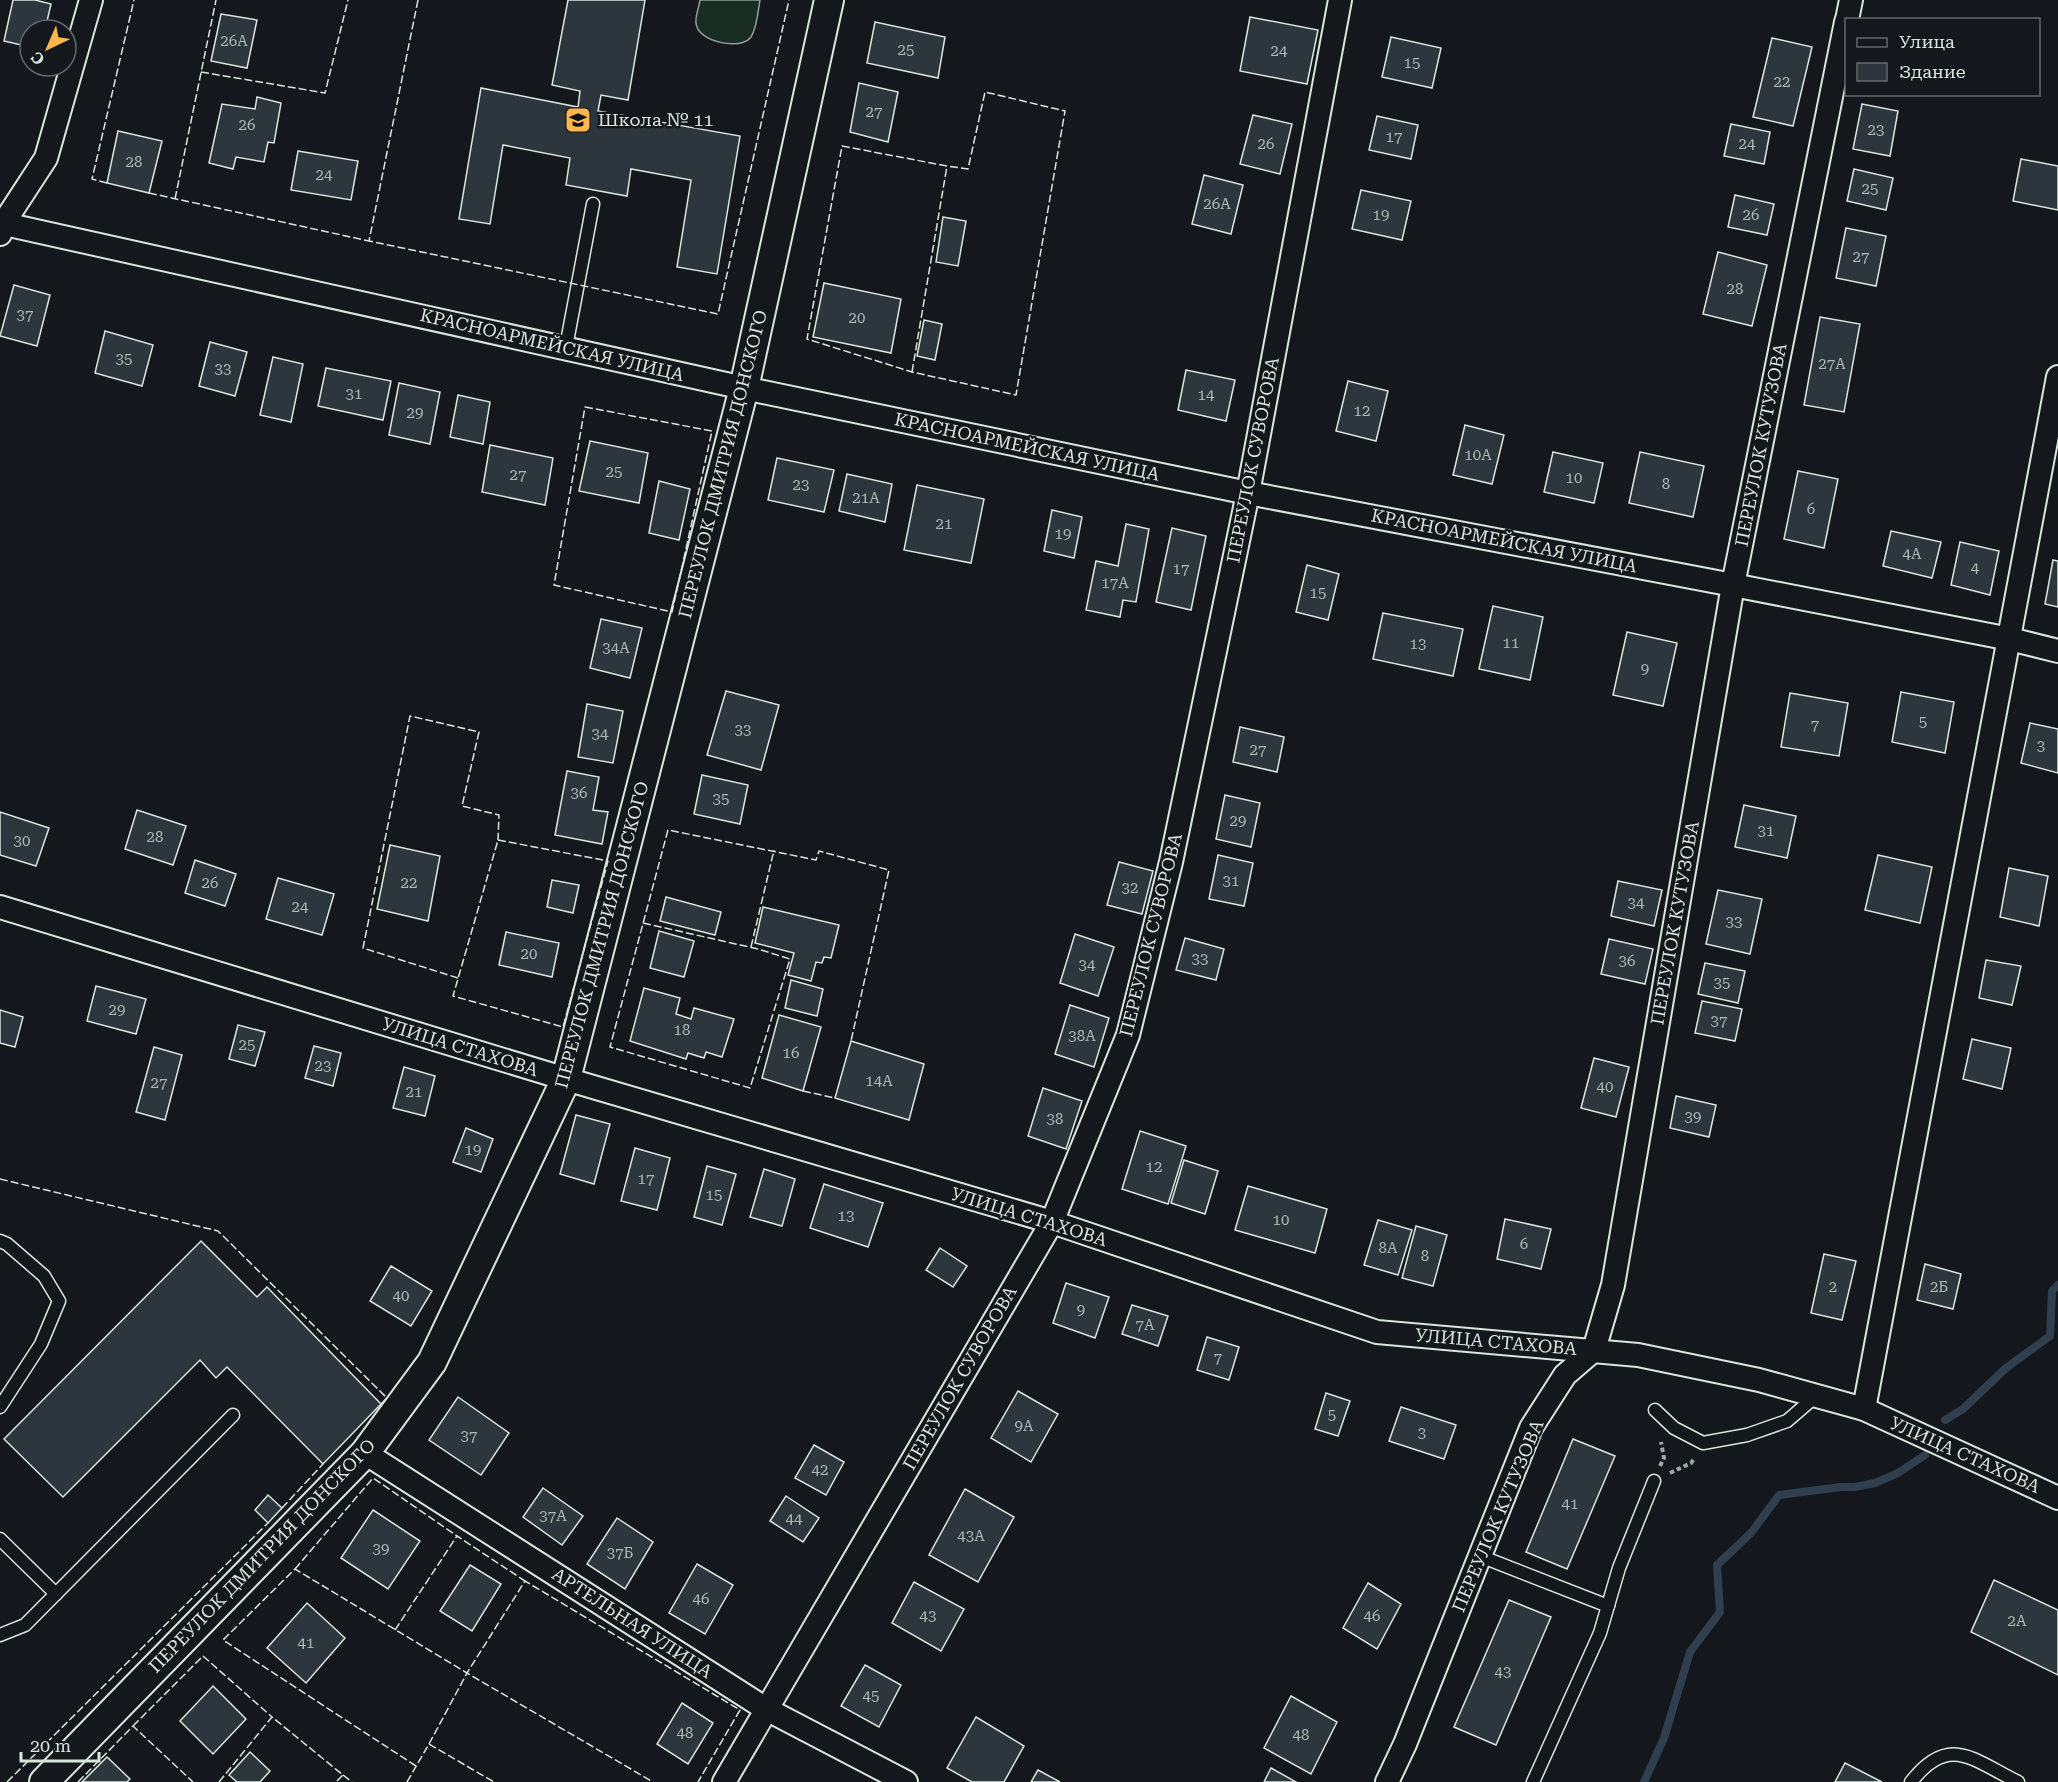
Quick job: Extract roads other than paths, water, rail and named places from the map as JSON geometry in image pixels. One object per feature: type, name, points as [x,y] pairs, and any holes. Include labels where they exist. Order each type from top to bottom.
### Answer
[{"type":"street","points":[[1,227],[46,158],[91,0]]},
{"type":"street","name":"ПЕРЕУЛОК ДМИТРИЯ ДОНСКОГО","points":[[44,1782],[365,1453],[432,1362],[566,1079],[744,388],[829,0]]},
{"type":"street","name":"ПЕРЕУЛОК СУВОРОВА","points":[[724,1782],[1052,1222],[1128,1035],[1171,862],[1248,493],[1340,0]]},
{"type":"street","name":"ПЕРЕУЛОК КУТУЗОВА","points":[[1848,18],[1851,0]]},
{"type":"street","name":"ПЕРЕУЛОК КУТУЗОВА","points":[[1387,1782],[1406,1744],[1531,1428],[1565,1375],[1594,1350],[1613,1285],[1733,585],[1845,31]]},
{"type":"street","name":"КРАСНОАРМЕЙСКАЯ УЛИЦА","points":[[1,227],[566,347],[744,388],[1248,493],[2010,639],[2058,651]]},
{"type":"street","points":[[1864,1409],[2058,377]]},
{"type":"street","name":"УЛИЦА СТАХОВА","points":[[0,907],[566,1079],[1052,1222],[1377,1332],[1638,1355],[1759,1380],[1864,1409],[2058,1497]]},
{"type":"street","name":"АРТЕЛЬНАЯ УЛИЦА","points":[[365,1453],[766,1709],[906,1782]]},
{"type":"lane","points":[[566,347],[593,204]]},
{"type":"lane","points":[[0,1241],[44,1276],[59,1301],[41,1344],[0,1407]]},
{"type":"lane","points":[[1654,1410],[1674,1428],[1703,1443],[1747,1435],[1787,1421],[1816,1396]]},
{"type":"lane","points":[[0,1635],[25,1625],[233,1415]]},
{"type":"lane","points":[[1533,1782],[1600,1633],[1619,1568],[1654,1481]]},
{"type":"lane","points":[[0,1539],[56,1594]]},
{"type":"lane","points":[[1480,1556],[1608,1606]]},
{"type":"lane","points":[[1911,1782],[1923,1766],[1942,1755],[1964,1755],[2018,1782]]},
{"type":"waterway","points":[[1945,1420],[1963,1409],[2006,1368],[2050,1336],[2052,1291],[2058,1285]]},
{"type":"waterway","points":[[1644,1782],[1664,1738],[1690,1652],[1720,1612],[1717,1565],[1751,1533],[1779,1495],[1875,1483],[1898,1473],[1925,1455]]},
{"type":"place","name":"Школа № 11","points":[[578,120]]}]
